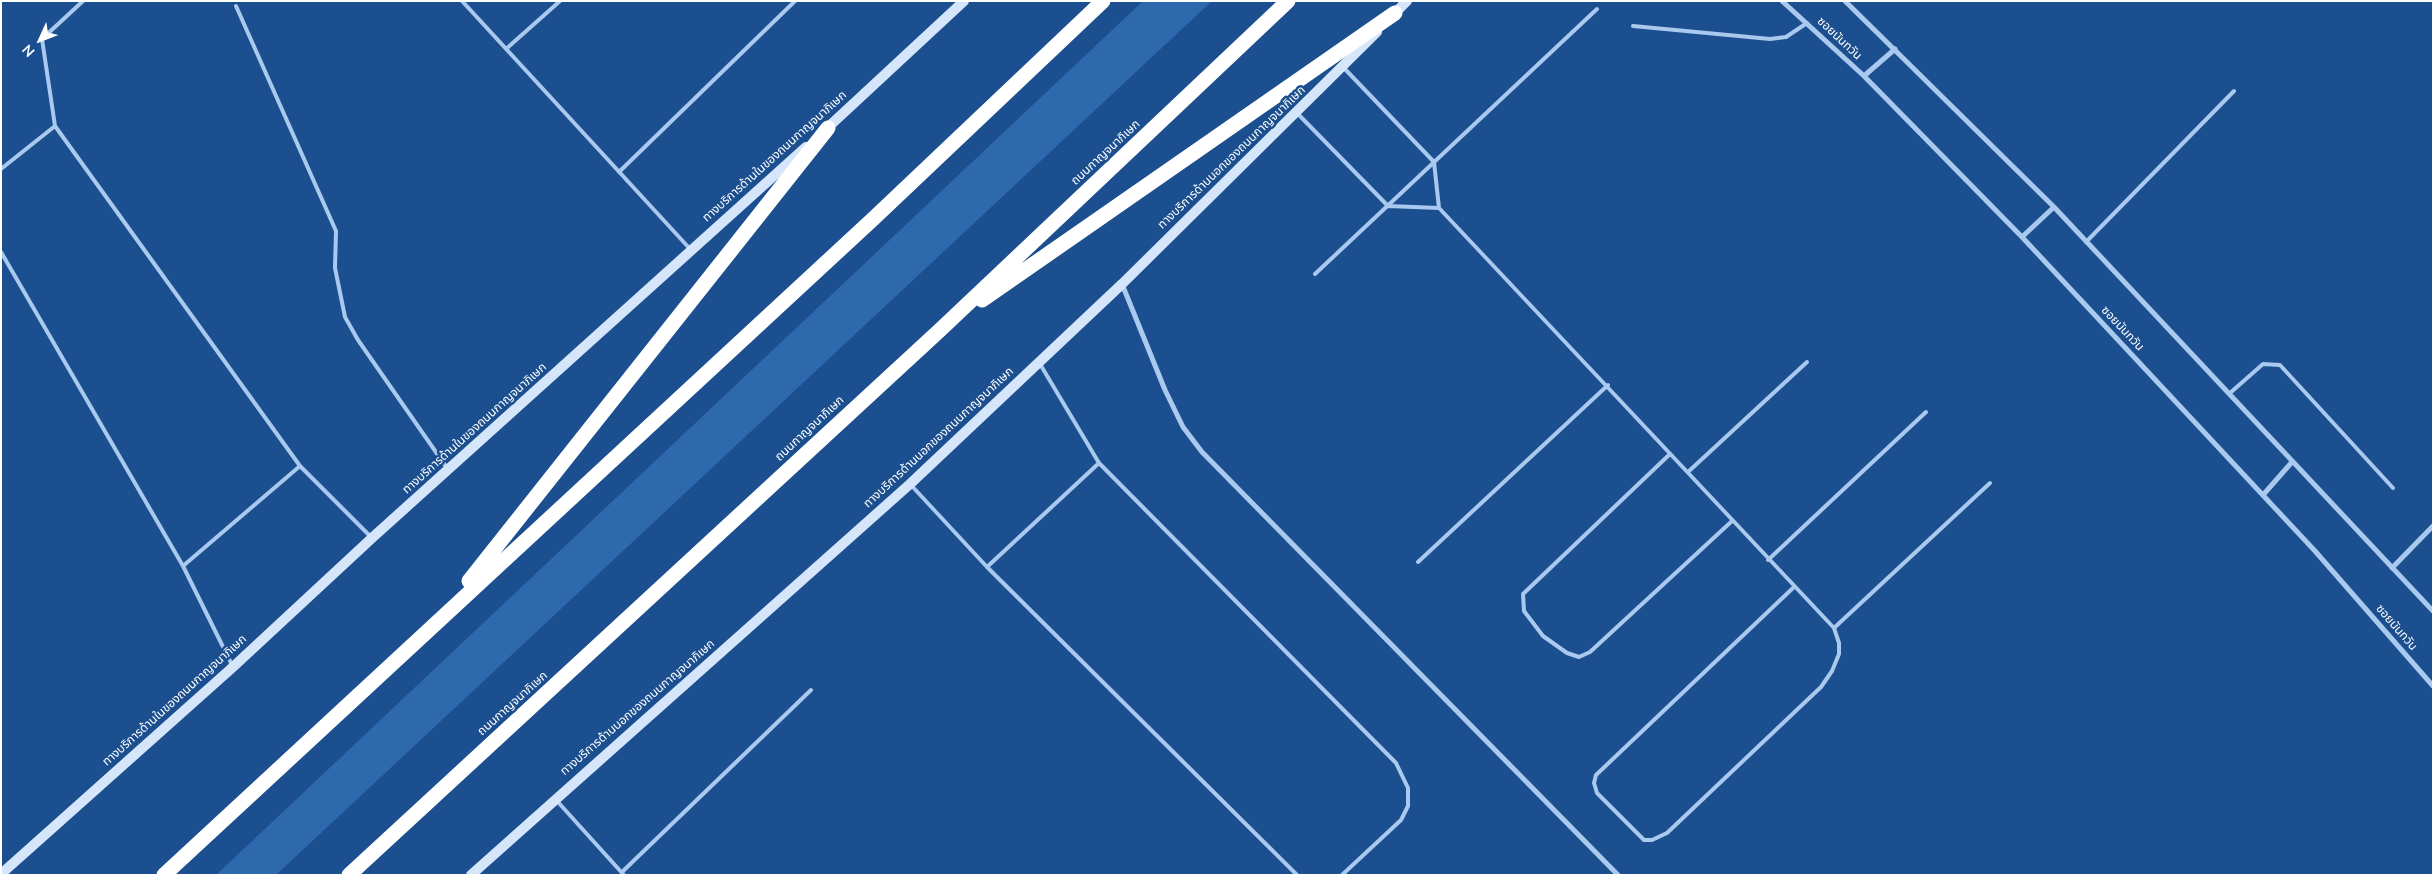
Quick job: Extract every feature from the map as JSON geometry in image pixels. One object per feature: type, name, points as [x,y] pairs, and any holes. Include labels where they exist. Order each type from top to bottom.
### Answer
[{"type":"highway","points":[[164,875],[873,219],[1103,1]]},
{"type":"highway","name":"ถนนกาญจนาภิเษก","points":[[348,875],[940,330],[1288,1]]},
{"type":"highway","points":[[940,330],[1395,13]]},
{"type":"highway","points":[[440,618],[828,128]]},
{"type":"main road","name":"ทางบริการด้านในของถนนกาญจนาภิเษก","points":[[1,874],[233,667],[372,538],[828,128],[964,1]]},
{"type":"main road","name":"ทางบริการด้านนอกของถนนกาญจนาภิเษก","points":[[471,875],[554,799],[910,484],[1122,284],[1343,67],[1407,1]]},
{"type":"street","name":"ซอยนันทวัน","points":[[1782,1],[1864,76],[2022,237],[2263,495],[2433,686]]},
{"type":"street","points":[[1845,1],[2054,207],[2433,611]]},
{"type":"street","points":[[1864,76],[1895,49]]},
{"type":"street","points":[[2022,237],[2054,207]]},
{"type":"street","points":[[1122,284],[1183,427],[1202,452],[1618,875]]},
{"type":"street","points":[[2263,495],[2292,462]]},
{"type":"street","points":[[2392,568],[2433,526]]},
{"type":"lane","points":[[83,1],[42,39],[55,126],[300,466],[372,538]]},
{"type":"lane","points":[[462,1],[692,250]]},
{"type":"lane","points":[[506,49],[560,1]]},
{"type":"lane","points":[[619,172],[795,1]]},
{"type":"lane","points":[[236,6],[336,231],[335,268],[345,317],[358,340],[448,470]]},
{"type":"lane","points":[[1315,274],[1596,10]]},
{"type":"lane","points":[[1633,26],[1770,39],[1786,37],[1807,23]]},
{"type":"lane","points":[[1343,67],[1434,162],[1438,208],[1608,385],[1768,560],[1834,628],[1839,643],[1839,654],[1832,671],[1821,687],[1667,833],[1652,840],[1644,840],[1597,794],[1594,783],[1596,775],[1794,587]]},
{"type":"lane","points":[[2086,242],[2234,91]]},
{"type":"lane","points":[[1296,112],[1388,206],[1438,208]]},
{"type":"lane","points":[[1,169],[55,126]]},
{"type":"lane","points":[[1,252],[184,566],[233,667]]},
{"type":"lane","points":[[1038,362],[1099,463],[1396,762],[1408,788],[1408,806],[1400,820],[1342,875]]},
{"type":"lane","points":[[1688,472],[1807,362]]},
{"type":"lane","points":[[2230,393],[2263,364],[2280,365],[2392,488]]},
{"type":"lane","points":[[1418,562],[1608,385]]},
{"type":"lane","points":[[1768,560],[1926,412]]},
{"type":"lane","points":[[1670,454],[1523,594],[1524,611],[1543,636],[1567,653],[1579,657],[1590,652],[1732,521]]},
{"type":"lane","points":[[987,566],[1099,463]]},
{"type":"lane","points":[[184,566],[300,466]]},
{"type":"lane","points":[[1834,628],[1990,483]]},
{"type":"lane","points":[[910,484],[987,566],[1297,875]]},
{"type":"lane","points":[[554,799],[623,874],[811,690]]},
{"type":"shaded area","points":[[1143,1],[1212,1],[276,875],[216,875]]}]
